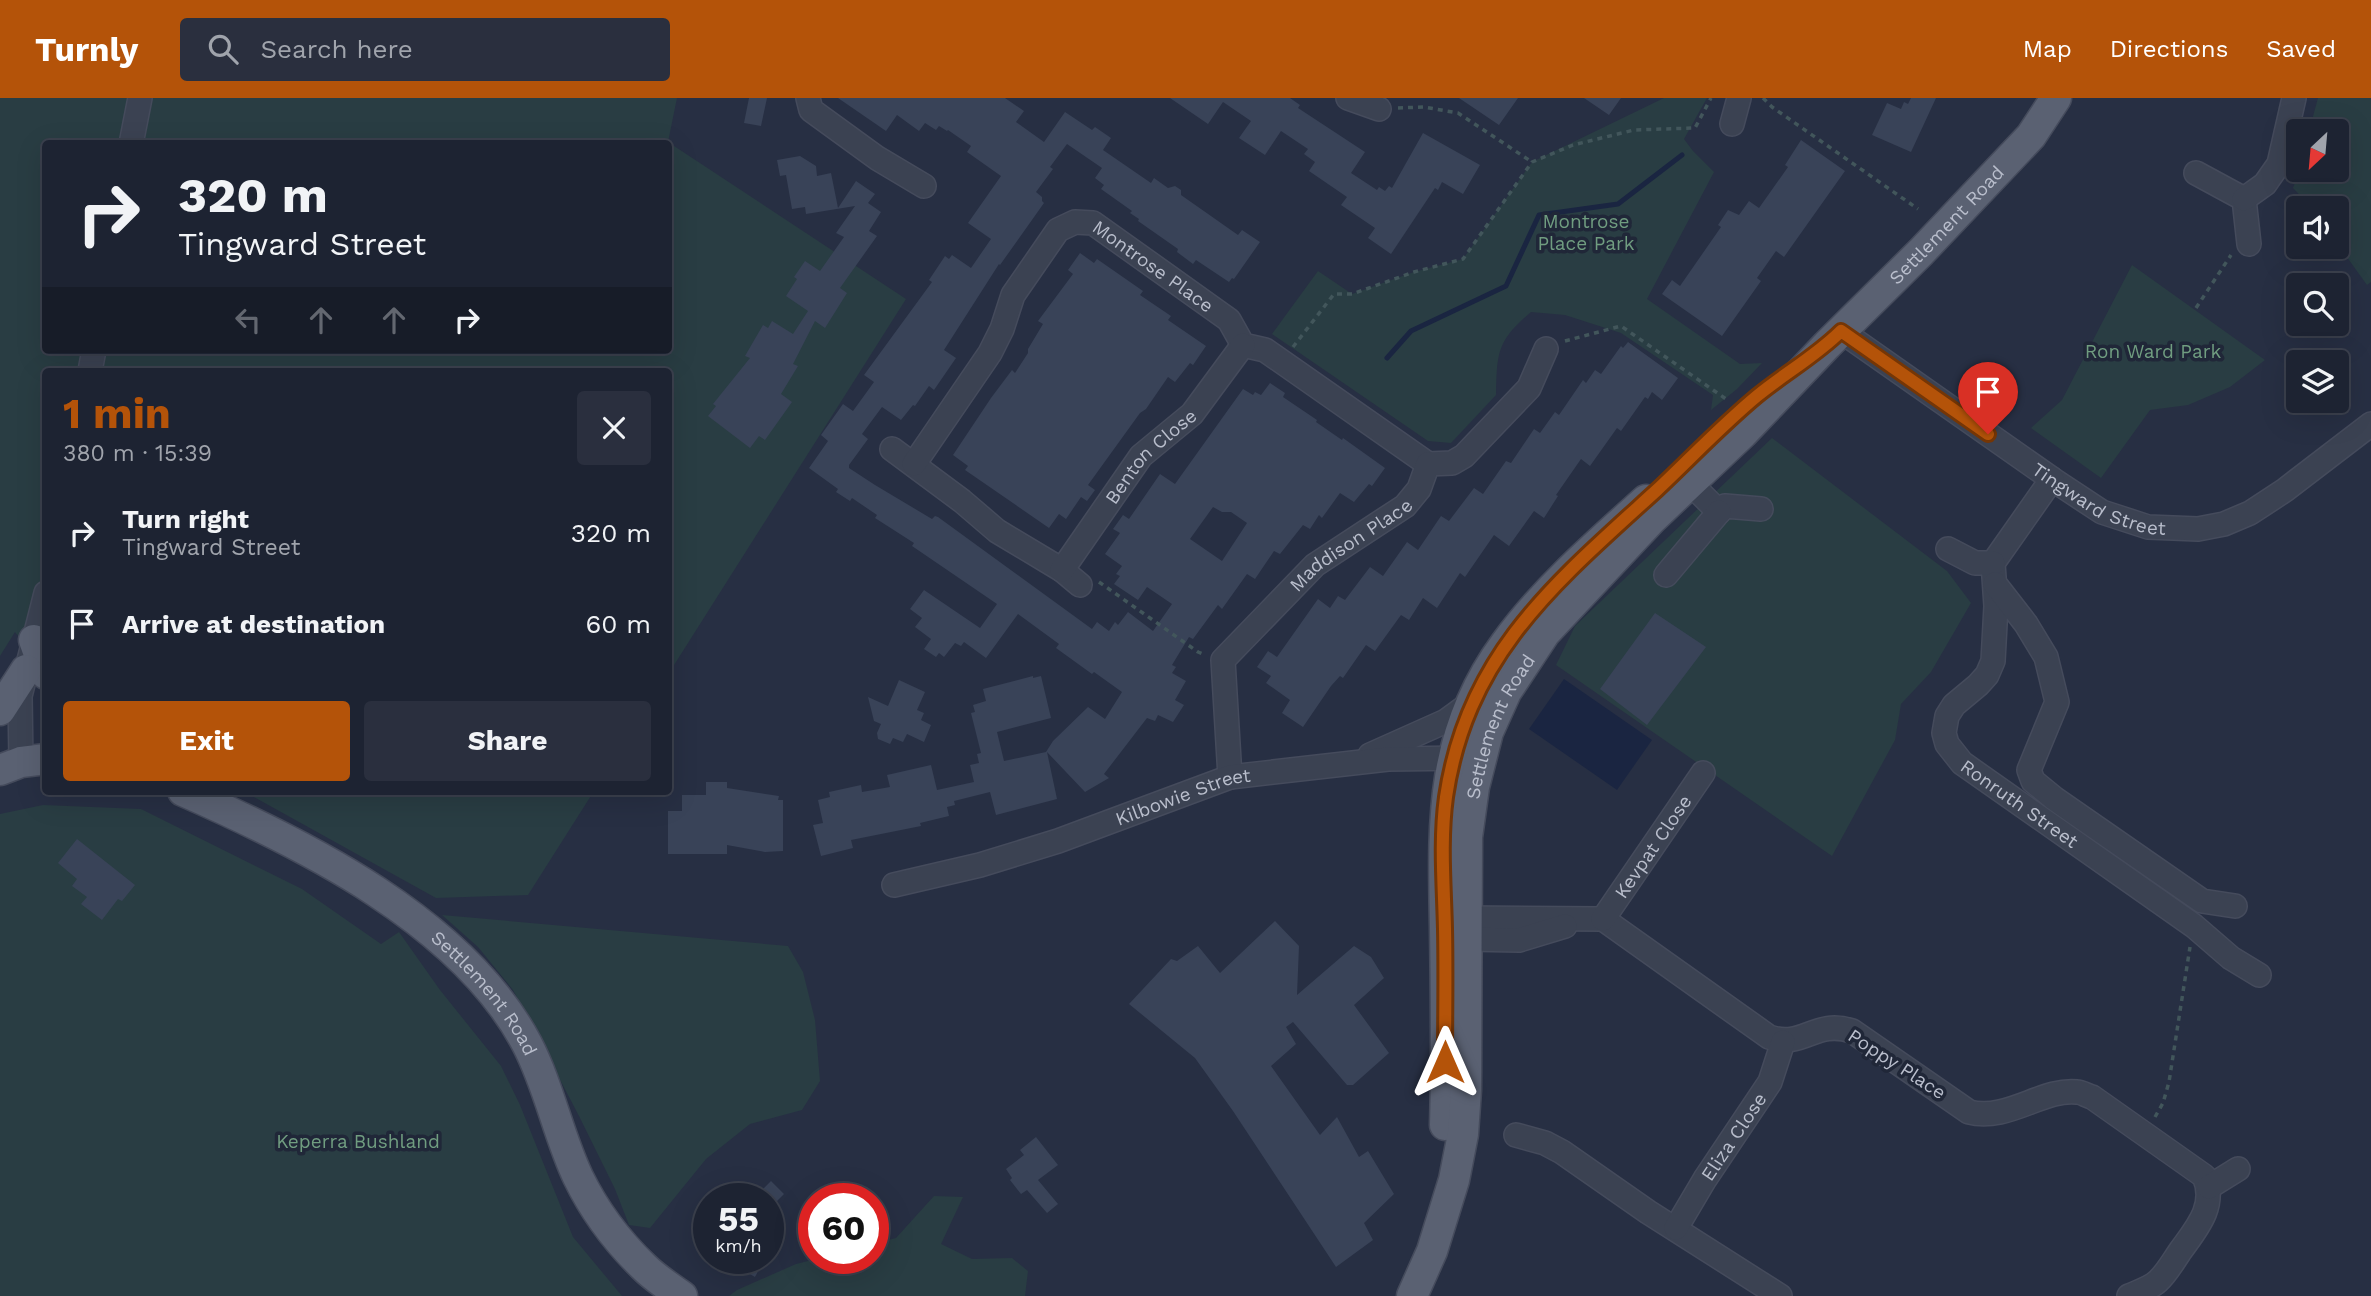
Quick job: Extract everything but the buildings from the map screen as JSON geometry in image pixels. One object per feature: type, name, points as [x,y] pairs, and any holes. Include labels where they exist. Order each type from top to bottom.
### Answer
[{"type":"main road","name":"Settlement Road","points":[[1467,758],[1488,732],[1506,692],[1555,621],[1921,252],[2031,136],[2056,98]]},
{"type":"main road","name":"Settlement Road","points":[[1412,1296],[1426,1266],[1439,1226],[1459,929],[1455,852],[1470,808],[1467,758],[1472,702],[1504,645],[1542,600],[1743,408],[1834,338]]},
{"type":"main road","points":[[0,710],[36,672],[34,640]]},
{"type":"main road","name":"Settlement Road","points":[[192,795],[234,814],[355,879],[432,932],[468,964],[508,1012],[527,1045],[578,1177],[608,1227],[644,1268],[682,1296]]},
{"type":"street","points":[[132,140],[140,98]]},
{"type":"street","points":[[808,98],[811,110],[877,158],[924,186]]},
{"type":"street","points":[[1348,98],[1379,109]]},
{"type":"street","points":[[1732,124],[1740,98]]},
{"type":"street","points":[[2244,199],[2265,184],[2279,164],[2294,98]]},
{"type":"street","points":[[2196,173],[2244,199]]},
{"type":"street","points":[[2244,199],[2249,244]]},
{"type":"street","name":"Montrose Place","points":[[914,464],[990,353],[1002,329],[1013,295],[1024,278],[1058,230],[1075,222],[1093,223],[1229,320],[1243,345]]},
{"type":"street","name":"Tingward Street","points":[[1834,338],[2102,512],[2148,527],[2198,529],[2224,524],[2250,513],[2285,490],[2371,424]]},
{"type":"street","points":[[1243,345],[1259,347],[1428,464],[1452,463],[1464,456],[1529,388],[1546,349]]},
{"type":"street","name":"Benton Close","points":[[1065,565],[1141,456],[1192,414],[1243,345]]},
{"type":"street","points":[[892,449],[997,531],[1065,565],[1080,585]]},
{"type":"street","name":"Maddison Place","points":[[1223,660],[1315,565],[1405,506],[1419,489],[1428,464]]},
{"type":"street","points":[[1994,573],[2052,479]]},
{"type":"street","points":[[1690,483],[1719,512]]},
{"type":"street","points":[[1665,575],[1725,506],[1761,509]]},
{"type":"street","points":[[1948,549],[1994,573],[2046,657],[2057,702],[2029,770],[2033,781],[2203,901],[2235,906]]},
{"type":"street","name":"Ronruth Street","points":[[1994,573],[1996,606],[1993,661],[1987,675],[1954,705],[1947,716],[1944,733],[1947,744],[1962,763],[2194,926],[2231,958],[2259,975]]},
{"type":"street","points":[[34,640],[42,609]]},
{"type":"street","points":[[1223,660],[1230,777]]},
{"type":"street","points":[[22,763],[20,696],[36,672]]},
{"type":"street","points":[[1351,762],[1441,724],[1462,712],[1472,702]]},
{"type":"street","name":"Kilbowie Street","points":[[894,885],[980,865],[1058,842],[1230,777],[1351,762],[1467,758]]},
{"type":"street","name":"Kevpat Close","points":[[1594,920],[1703,773]]},
{"type":"street","points":[[1459,929],[1594,920],[1769,1037],[1783,1042]]},
{"type":"street","name":"Poppy Place","points":[[1783,1042],[1837,1026],[1852,1031],[1969,1112],[1980,1115],[1996,1114],[2063,1092],[2078,1092],[2092,1097],[2144,1133],[2204,1177],[2208,1187]]},
{"type":"street","name":"Eliza Close","points":[[1676,1228],[1739,1112],[1770,1082],[1783,1042]]},
{"type":"street","points":[[1516,1135],[1545,1143],[1562,1152],[1648,1212],[1780,1296]]},
{"type":"street","points":[[2129,1296],[2158,1282],[2204,1218],[2208,1187],[2238,1170]]},
{"type":"path","points":[[1281,363],[1334,294],[1352,294],[1414,272],[1463,259],[1532,162],[1573,145],[1634,130],[1695,128],[1711,98]]},
{"type":"path","points":[[1763,98],[1918,209]]},
{"type":"path","points":[[1379,109],[1424,107],[1458,113],[1532,162]]},
{"type":"path","points":[[2196,309],[2233,252],[2249,244]]},
{"type":"path","points":[[1546,349],[1568,340],[1621,326],[1727,399]]},
{"type":"path","points":[[1065,565],[1198,652],[1223,660]]},
{"type":"path","points":[[2144,1133],[2167,1094],[2194,926]]},
{"type":"green space","points":[[0,98],[677,98],[668,140],[42,140],[42,354],[672,354],[672,145],[906,299],[672,668],[672,368],[42,368],[42,665],[15,632],[0,656]]},
{"type":"green space","name":"Montrose Place Park","points":[[1664,98],[1707,98],[1684,139],[1714,172],[1647,299],[1740,364],[1762,363],[1737,389],[1711,410],[1713,395],[1621,333],[1565,315],[1531,312],[1511,331],[1501,348],[1496,395],[1451,443],[1428,441],[1272,334],[1318,271],[1352,294],[1414,272],[1463,259],[1532,162]]},
{"type":"green space","points":[[2318,98],[2371,98],[2371,282],[2367,285],[2348,259],[2349,196],[2301,196],[2293,188],[2295,182],[2349,182],[2349,119],[2312,119]]},
{"type":"green space","name":"Ron Ward Park","points":[[2132,265],[2265,360],[2230,387],[2188,405],[2150,410],[2101,478],[2031,428],[2062,400]]},
{"type":"green space","points":[[1772,438],[1947,571],[1971,603],[1931,672],[1901,704],[1895,740],[1832,856],[1556,665],[1575,626]]},
{"type":"green space","points":[[250,795],[591,795],[528,895],[436,898]]},
{"type":"green space","name":"Keperra Bushland","points":[[43,805],[141,809],[302,889],[381,944],[399,932],[440,990],[501,1066],[520,1105],[573,1237],[622,1296],[0,1296],[0,814]]},
{"type":"green space","points":[[442,915],[788,946],[803,972],[815,1020],[820,1081],[802,1110],[750,1124],[706,1159],[650,1228],[629,1225],[615,1189],[579,1116],[513,990],[478,947]]},
{"type":"green space","points":[[934,1196],[963,1197],[941,1244],[972,1259],[1012,1258],[1028,1271],[1025,1296],[729,1296],[773,1274],[784,1274],[784,1269],[798,1264],[798,1274],[889,1274],[889,1240],[896,1238]]},
{"type":"water","points":[[1564,679],[1652,740],[1617,790],[1529,729]]},
{"type":"waterway","points":[[1387,358],[1411,331],[1506,286],[1539,215],[1618,204],[1682,155]]},
{"type":"route","points":[[1445,1062],[1443,828],[1446,795],[1454,757],[1476,693],[1504,645],[1526,617],[1743,408],[1827,345],[1841,331],[1988,434]]}]
